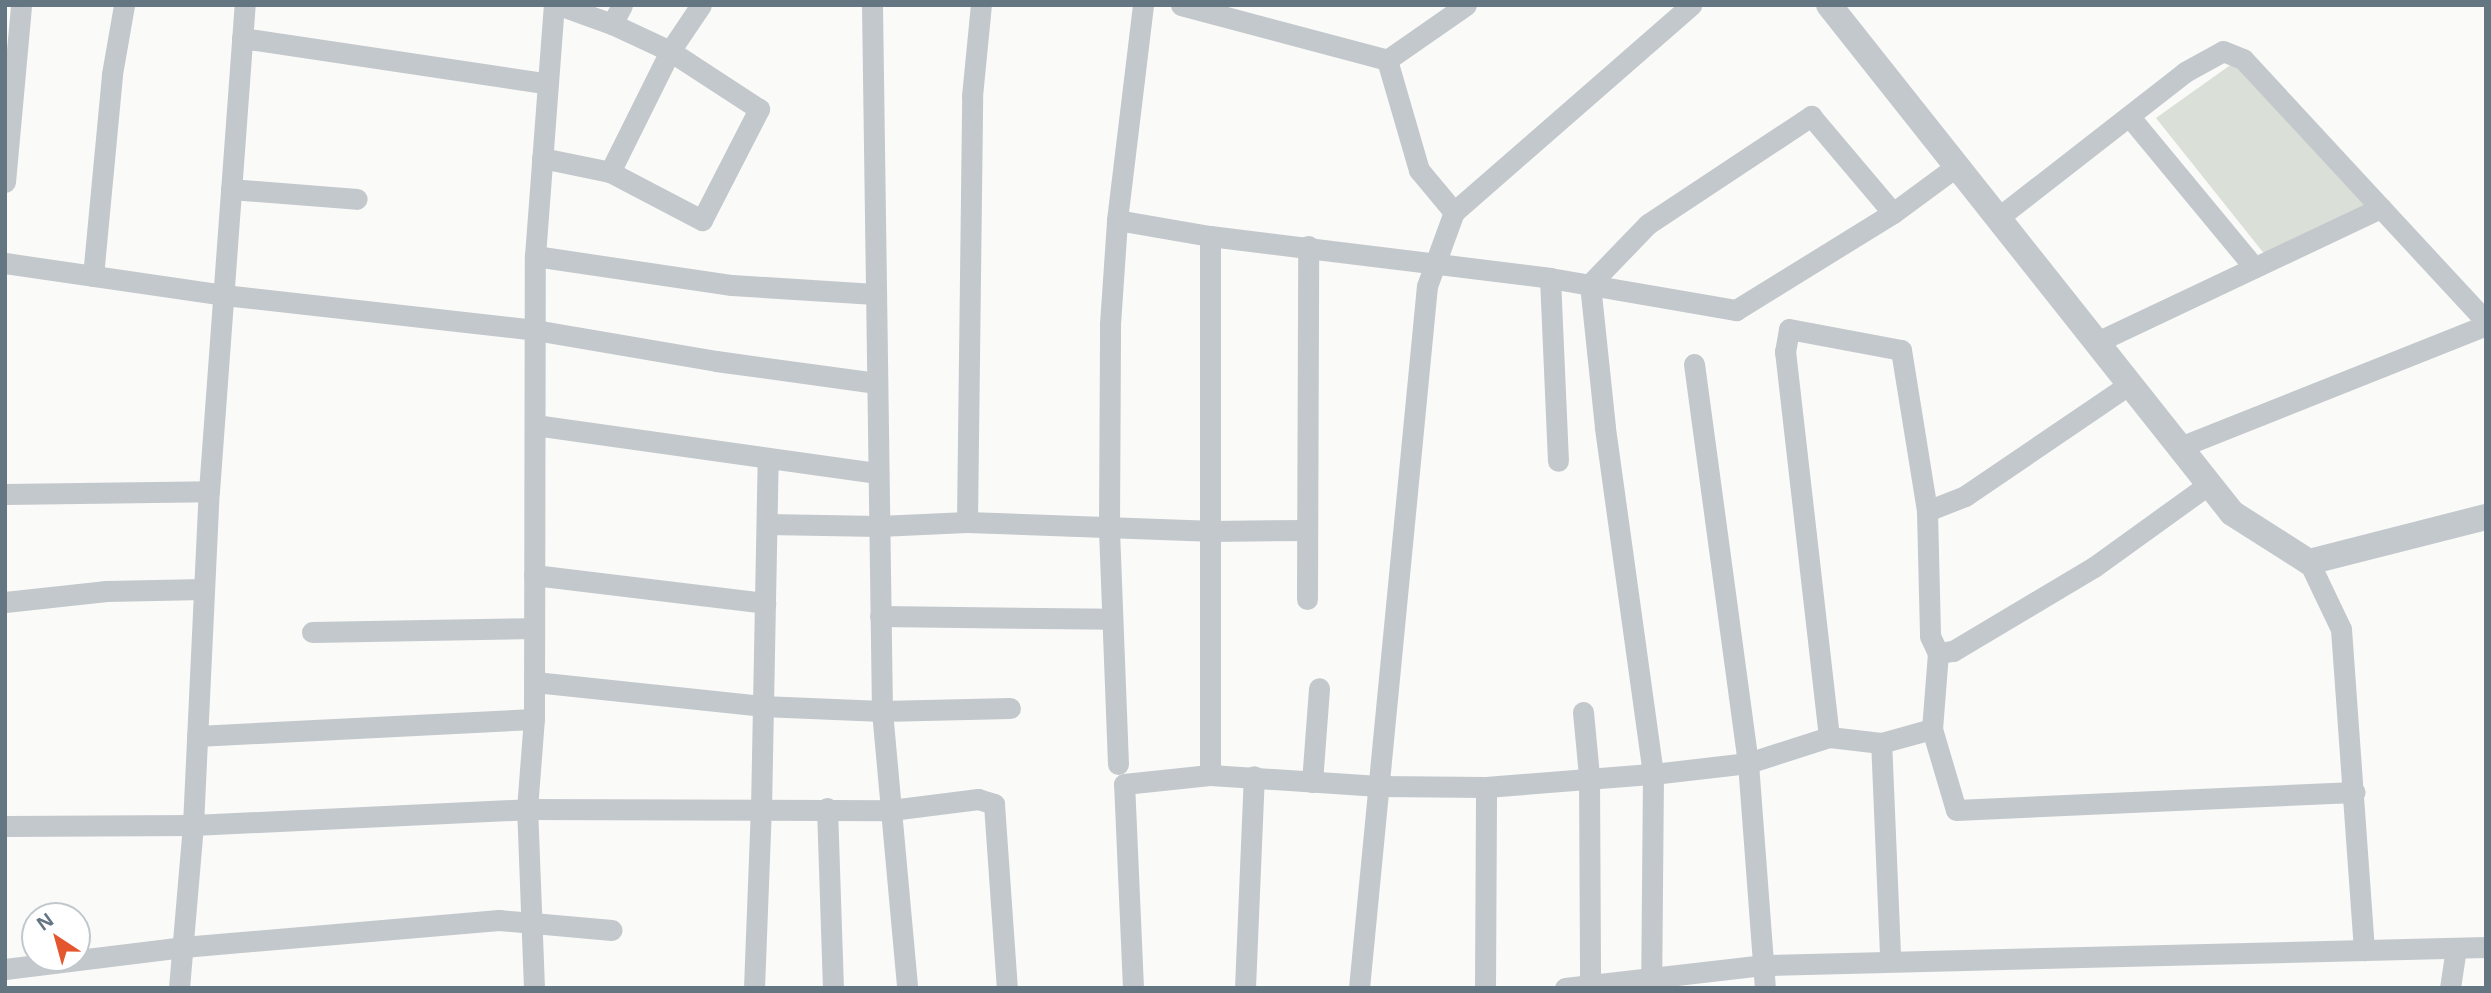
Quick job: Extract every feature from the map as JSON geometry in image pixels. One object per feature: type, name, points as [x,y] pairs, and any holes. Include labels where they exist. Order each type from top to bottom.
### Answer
[{"type":"street","points":[[5,182],[11,64],[21,5]]},
{"type":"street","points":[[93,276],[112,74],[124,5]]},
{"type":"street","points":[[179,988],[192,825],[209,491],[245,5]]},
{"type":"street","points":[[534,988],[534,923],[527,809],[535,682],[535,256],[542,158],[548,84],[557,5],[617,15],[759,109],[702,220],[610,172],[542,158]]},
{"type":"street","points":[[610,172],[670,51],[701,5]]},
{"type":"street","points":[[872,5],[882,711],[907,988]]},
{"type":"street","points":[[967,522],[972,96],[981,5]]},
{"type":"street","points":[[1118,764],[1109,528],[1110,324],[1117,220],[1143,5]]},
{"type":"street","points":[[1181,5],[1387,60],[1466,5]]},
{"type":"street","points":[[1359,988],[1427,286],[1454,212],[1691,5]]},
{"type":"street","points":[[1829,5],[2232,513],[2309,562],[2341,629],[2355,792],[2364,950]]},
{"type":"street","points":[[242,38],[548,84]]},
{"type":"street","points":[[1999,217],[2185,72],[2222,51],[2243,59],[2486,323],[2179,447]]},
{"type":"street","points":[[1387,60],[1419,170],[1454,212]]},
{"type":"street","points":[[1651,983],[1653,774],[1605,427],[1590,285],[1648,224],[1811,116],[1893,213]]},
{"type":"street","points":[[2129,116],[2254,267]]},
{"type":"street","points":[[1117,220],[1210,236],[1550,278],[1736,310],[1893,213],[1958,165]]},
{"type":"street","points":[[231,189],[357,200]]},
{"type":"street","points":[[2097,342],[2381,208]]},
{"type":"street","points":[[1210,236],[1210,775]]},
{"type":"street","points":[[1307,599],[1308,246]]},
{"type":"street","points":[[535,256],[732,285],[875,294]]},
{"type":"street","points":[[5,263],[225,295],[535,330],[716,361],[877,383]]},
{"type":"street","points":[[1550,278],[1558,461]]},
{"type":"street","points":[[1829,737],[1785,352],[1789,329],[1901,350],[1927,511],[1930,636],[1938,653],[1932,729],[1956,810],[2355,792]]},
{"type":"street","points":[[1694,364],[1748,763],[1765,988]]},
{"type":"street","points":[[1927,511],[1965,496],[2130,384]]},
{"type":"street","points":[[535,425],[878,473]]},
{"type":"street","points":[[754,988],[761,809],[768,459]]},
{"type":"street","points":[[1938,653],[1953,651],[2094,567],[2209,484]]},
{"type":"street","points":[[5,494],[209,491]]},
{"type":"street","points":[[2309,562],[2486,517]]},
{"type":"street","points":[[767,524],[879,526],[967,522],[1208,531],[1307,530]]},
{"type":"street","points":[[534,575],[765,603]]},
{"type":"street","points":[[5,603],[106,591],[204,589]]},
{"type":"street","points":[[880,616],[1112,619]]},
{"type":"street","points":[[312,632],[534,628]]},
{"type":"street","points":[[535,682],[762,706],[882,711],[1010,708]]},
{"type":"street","points":[[1312,782],[1319,688]]},
{"type":"street","points":[[1583,712],[1589,776],[1590,985]]},
{"type":"street","points":[[197,736],[534,719]]},
{"type":"street","points":[[1133,988],[1124,784],[1210,775],[1379,786],[1486,787],[1589,776],[1653,774],[1748,763],[1829,737],[1881,743],[1932,729]]},
{"type":"street","points":[[1881,743],[1890,954]]},
{"type":"street","points":[[1245,988],[1254,776]]},
{"type":"street","points":[[1485,988],[1486,787]]},
{"type":"street","points":[[5,826],[192,825],[527,809],[891,810],[978,799],[993,804],[1007,988]]},
{"type":"street","points":[[827,808],[833,988]]},
{"type":"street","points":[[5,969],[183,947],[499,920],[612,930]]},
{"type":"street","points":[[1565,988],[1651,983],[1765,965],[2486,947]]},
{"type":"street","points":[[2449,988],[2456,948]]},
{"type":"shaded area","points":[[2236,61],[2371,206],[2266,256],[2156,118]]}]
